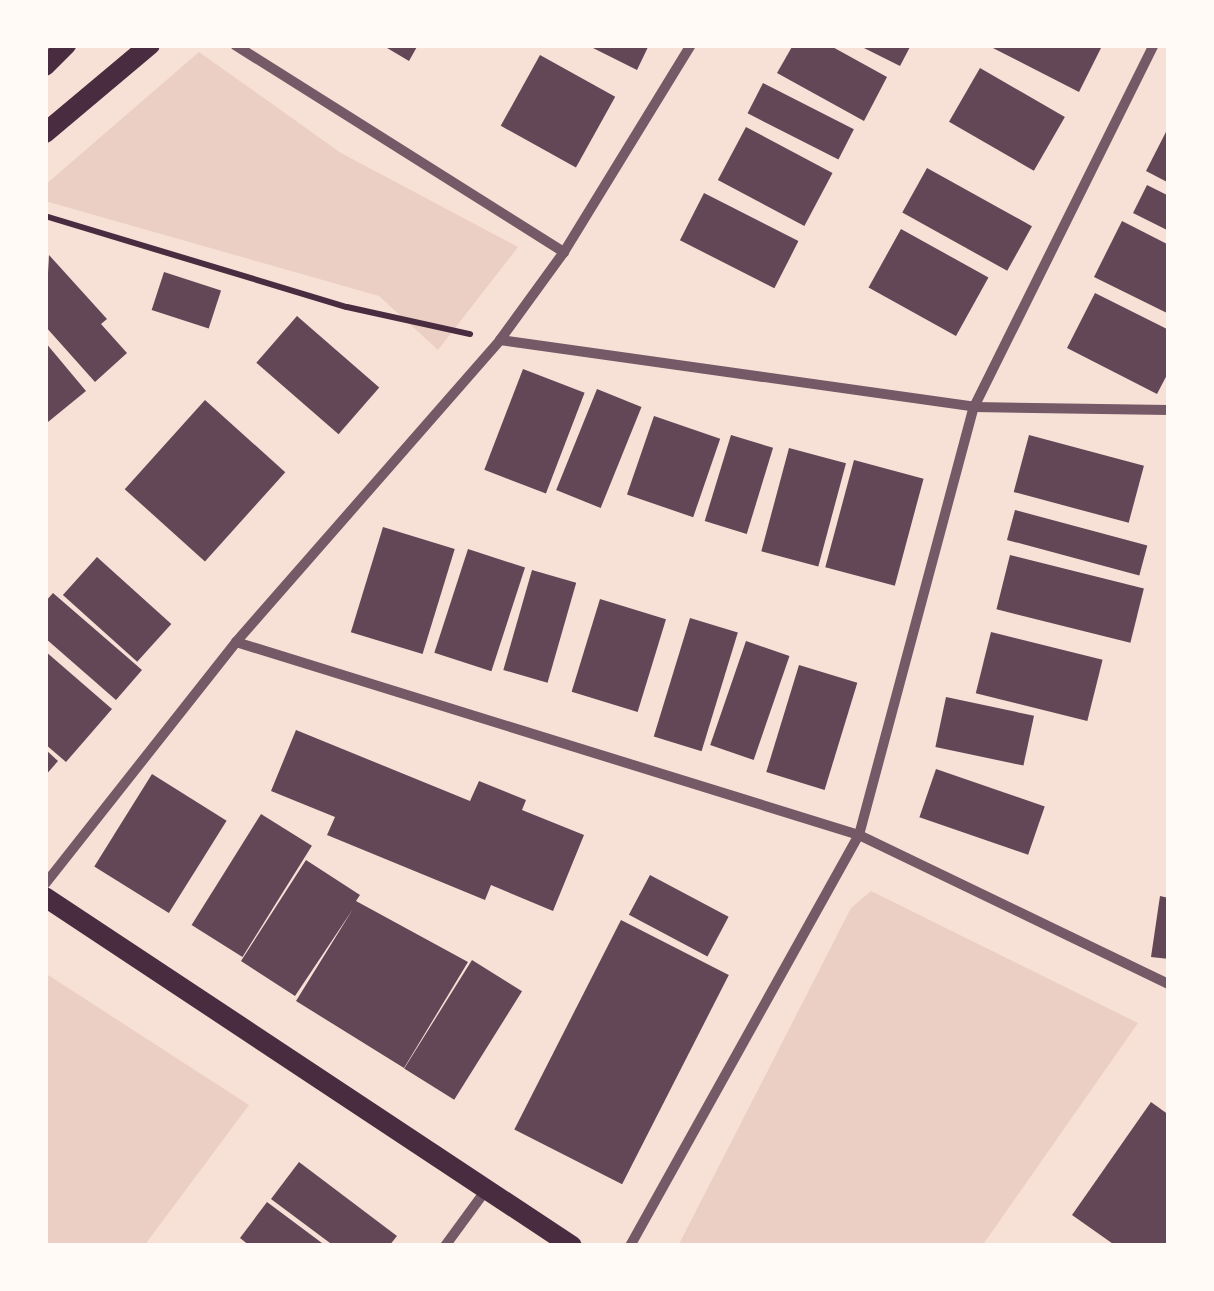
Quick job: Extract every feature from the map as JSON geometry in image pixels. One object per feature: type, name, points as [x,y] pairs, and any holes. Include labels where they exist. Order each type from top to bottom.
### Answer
[{"type":"main road","points":[[45,66],[66,45]]},
{"type":"main road","points":[[45,133],[150,45]]},
{"type":"main road","points":[[45,897],[572,1246]]},
{"type":"street","points":[[235,45],[564,252]]},
{"type":"street","points":[[45,884],[236,642],[500,340],[564,252],[691,45]]},
{"type":"street","points":[[630,1246],[859,835],[974,407],[1154,45]]},
{"type":"street","points":[[500,340],[974,407],[1169,410]]},
{"type":"street","points":[[236,642],[859,835],[1169,984]]},
{"type":"street","points":[[446,1246],[486,1189]]},
{"type":"path","points":[[45,216],[346,308],[500,340]]},
{"type":"shaded area","points":[[199,52],[341,153],[518,247],[438,350],[379,296],[45,201],[45,185]]},
{"type":"shaded area","points":[[871,891],[1138,1023],[982,1246],[678,1246],[851,908]]},
{"type":"shaded area","points":[[45,973],[249,1105],[144,1246],[45,1246]]},
{"type":"building","points":[[382,45],[418,45],[409,61]]},
{"type":"building","points":[[587,45],[649,45],[637,70]]},
{"type":"building","points":[[793,45],[829,45],[887,77],[864,121],[777,73]]},
{"type":"building","points":[[858,45],[911,45],[900,66]]},
{"type":"building","points":[[987,45],[1100,45],[1102,46],[1079,92]]},
{"type":"building","points":[[540,55],[615,97],[576,168],[501,126]]},
{"type":"building","points":[[980,68],[1065,117],[1034,171],[949,122]]},
{"type":"building","points":[[763,83],[854,129],[838,160],[748,113]]},
{"type":"building","points":[[1169,126],[1169,183],[1146,171]]},
{"type":"building","points":[[746,127],[833,173],[804,226],[718,180]]},
{"type":"building","points":[[927,168],[1032,226],[1007,271],[902,213]]},
{"type":"building","points":[[1147,185],[1169,196],[1169,231],[1133,213]]},
{"type":"building","points":[[704,193],[798,241],[774,288],[680,240]]},
{"type":"building","points":[[1122,221],[1169,245],[1169,314],[1094,277]]},
{"type":"building","points":[[901,229],[988,277],[956,336],[869,288]]},
{"type":"building","points":[[49,255],[107,319],[101,324],[127,353],[95,382],[45,326]]},
{"type":"building","points":[[164,272],[221,291],[209,329],[152,310]]},
{"type":"building","points":[[1095,293],[1169,330],[1169,371],[1157,394],[1067,348]]},
{"type":"building","points":[[297,316],[379,388],[339,434],[256,363]]},
{"type":"building","points":[[45,342],[86,391],[48,422],[45,418]]},
{"type":"building","points":[[523,369],[585,393],[546,493],[484,470]]},
{"type":"building","points":[[597,389],[642,407],[601,508],[556,490]]},
{"type":"building","points":[[205,400],[285,472],[205,561],[125,489]]},
{"type":"building","points":[[654,416],[720,439],[693,517],[627,494]]},
{"type":"building","points":[[731,435],[773,448],[747,534],[705,521]]},
{"type":"building","points":[[1029,435],[1144,466],[1129,523],[1014,492]]},
{"type":"building","points":[[789,448],[846,463],[818,567],[761,551]]},
{"type":"building","points":[[854,460],[924,479],[895,586],[825,567]]},
{"type":"building","points":[[1015,510],[1147,545],[1139,575],[1007,540]]},
{"type":"building","points":[[383,527],[455,549],[423,654],[351,632]]},
{"type":"building","points":[[468,549],[525,568],[491,671],[434,653]]},
{"type":"building","points":[[1010,555],[1144,588],[1130,643],[996,609]]},
{"type":"building","points":[[97,557],[171,624],[137,662],[63,595]]},
{"type":"building","points":[[532,570],[576,583],[548,683],[503,670]]},
{"type":"building","points":[[53,593],[142,670],[116,700],[45,638],[45,602]]},
{"type":"building","points":[[600,599],[666,619],[638,712],[572,692]]},
{"type":"building","points":[[690,618],[738,633],[702,751],[654,737]]},
{"type":"building","points":[[991,632],[1103,660],[1087,721],[976,693]]},
{"type":"building","points":[[746,641],[789,656],[754,760],[710,745]]},
{"type":"building","points":[[45,651],[112,709],[66,762],[45,744]]},
{"type":"building","points":[[799,665],[857,683],[825,790],[766,772]]},
{"type":"building","points":[[946,697],[1034,716],[1023,766],[935,747]]},
{"type":"building","points":[[296,730],[470,801],[479,781],[526,800],[522,810],[584,835],[553,911],[491,885],[485,900],[327,835],[335,817],[271,791]]},
{"type":"building","points":[[45,749],[58,761],[45,776]]},
{"type":"building","points":[[936,769],[1045,806],[1028,855],[919,817]]},
{"type":"building","points":[[152,774],[227,821],[169,913],[94,866]]},
{"type":"building","points":[[261,814],[312,846],[242,957],[192,925]]},
{"type":"building","points":[[306,860],[360,895],[356,901],[468,962],[404,1068],[296,1001],[353,909],[295,996],[241,961]]},
{"type":"building","points":[[650,875],[729,917],[707,957],[629,915]]},
{"type":"building","points":[[1160,896],[1169,898],[1169,959],[1151,957]]},
{"type":"building","points":[[621,920],[729,975],[622,1184],[514,1129]]},
{"type":"building","points":[[472,960],[522,991],[454,1100],[404,1069]]},
{"type":"building","points":[[1151,1102],[1169,1115],[1169,1246],[1116,1246],[1072,1215]]},
{"type":"building","points":[[299,1162],[397,1236],[389,1246],[334,1246],[271,1199]]},
{"type":"building","points":[[267,1202],[326,1246],[250,1246],[240,1238]]}]
